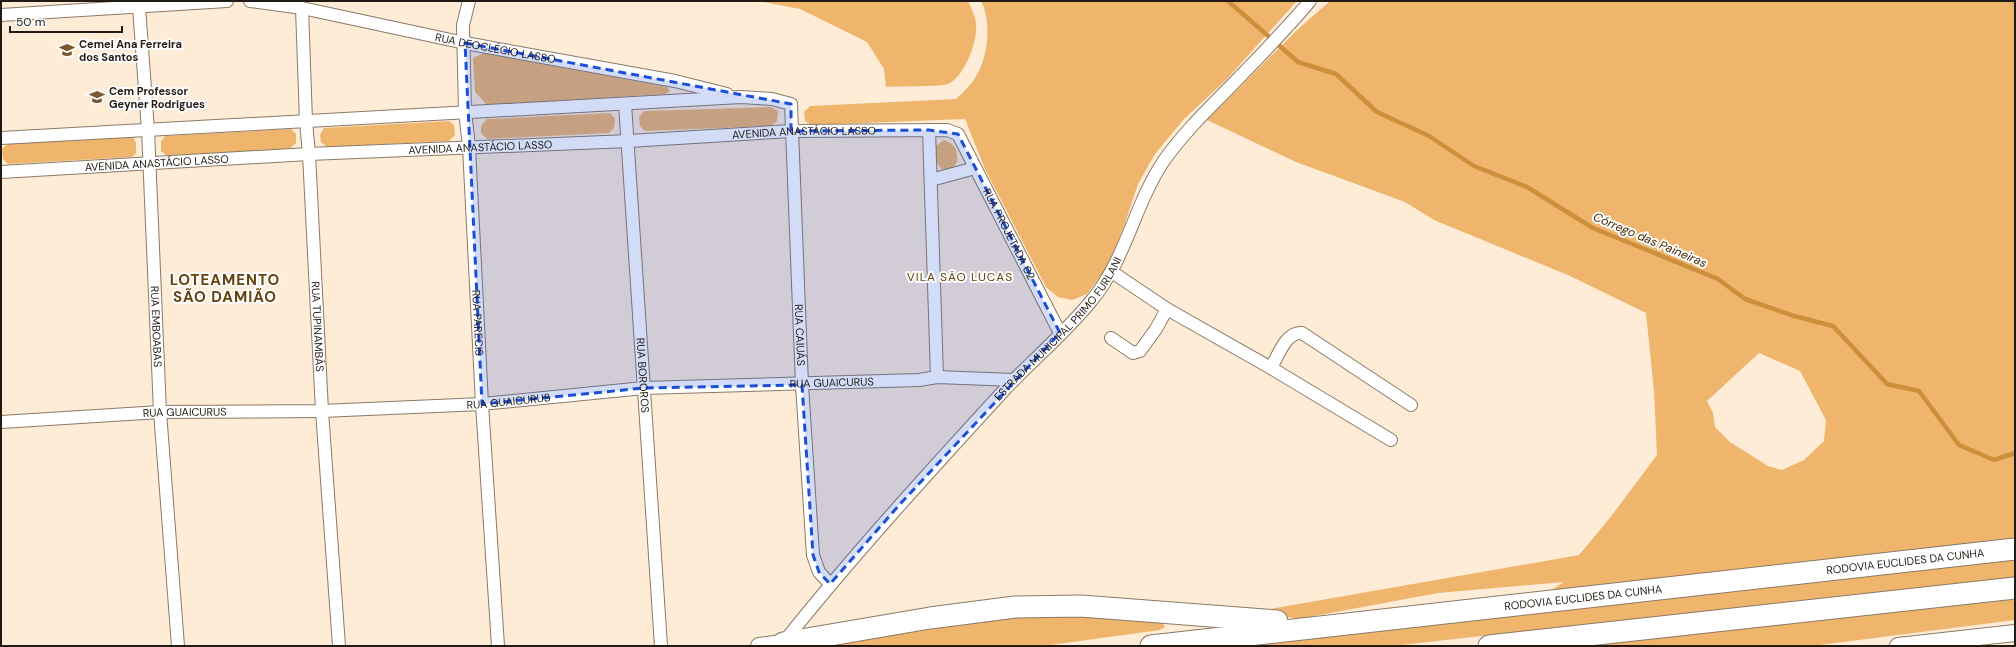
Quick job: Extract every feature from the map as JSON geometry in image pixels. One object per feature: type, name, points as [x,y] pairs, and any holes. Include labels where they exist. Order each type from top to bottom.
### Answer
[{"type":"highway","name":"RODOVIA EUCLIDES DA CUNHA","points":[[1151,646],[2015,549]]},
{"type":"highway","points":[[1489,646],[2015,588]]},
{"type":"highway","points":[[782,643],[930,618],[1015,607],[1081,606],[1243,620],[1344,624]]},
{"type":"main road","points":[[1898,646],[2015,633]]},
{"type":"main road","points":[[759,646],[782,643]]},
{"type":"street","points":[[1,16],[227,1]]},
{"type":"street","name":"RUA DEOCLÉCIO LASSO","points":[[250,1],[302,8],[465,43],[676,81],[741,97]]},
{"type":"street","name":"RUA PARECIS","points":[[469,1],[463,25],[465,43],[465,111],[469,147],[482,404],[498,646]]},
{"type":"street","name":"ESTRADA MUNICIPAL PRIMO FURLANI","points":[[782,643],[830,584],[900,503],[1014,380],[1092,300],[1112,272],[1146,190],[1164,161],[1199,118],[1291,23],[1310,1]]},
{"type":"street","name":"RUA EMBOABAS","points":[[139,6],[148,130],[160,412],[178,646]]},
{"type":"street","name":"RUA TUPINAMBÁS","points":[[302,8],[306,121],[322,411],[339,646]]},
{"type":"street","points":[[1,138],[465,111],[741,97]]},
{"type":"street","name":"RUA CAIUÁS","points":[[741,97],[772,99],[791,104],[802,385],[813,555],[819,572],[830,584]]},
{"type":"street","name":"RUA BOROROS","points":[[625,104],[629,141],[661,646]]},
{"type":"street","points":[[929,130],[937,377]]},
{"type":"street","name":"AVENIDA ANASTÁCIO LASSO","points":[[1,172],[309,154],[629,141],[791,131],[947,130],[958,134]]},
{"type":"street","name":"RUA PROJETADA 02","points":[[958,134],[1060,333]]},
{"type":"street","points":[[931,180],[975,168]]},
{"type":"street","points":[[1112,272],[1167,309],[1271,368],[1391,440]]},
{"type":"street","points":[[1111,338],[1133,353],[1140,351],[1156,329],[1167,309]]},
{"type":"street","points":[[1271,368],[1291,335],[1297,332],[1302,333],[1411,405]]},
{"type":"street","name":"RUA GUAICURUS","points":[[1,422],[160,412],[322,411],[482,404],[644,388],[802,385],[919,380],[937,377],[1014,380]]},
{"type":"highlighted area","points":[[465,43],[791,104],[791,131],[929,130],[958,134],[1060,333],[901,503],[830,584],[819,572],[813,555],[802,385],[644,388],[482,404]]},
{"type":"shaded area","points":[[758,1],[968,1],[976,21],[975,40],[969,58],[964,67],[954,80],[948,84],[936,86],[886,87],[884,69],[867,42],[800,9]]},
{"type":"shaded area","points":[[981,1],[1297,1],[1226,80],[1184,119],[1155,154],[1138,184],[1123,229],[1107,267],[1087,294],[1072,300],[1058,297],[1046,287],[985,169],[965,119],[811,125],[805,121],[804,112],[810,106],[956,99],[973,81],[983,61],[986,51],[987,19]]},
{"type":"shaded area","points":[[1330,1],[2015,1],[2015,620],[1812,646],[1480,646],[1490,635],[1393,646],[1225,646],[1521,610],[1564,582],[1438,593],[1298,619],[1259,611],[1579,555],[1609,519],[1657,455],[1654,391],[1646,313],[1570,276],[1434,220],[1405,202],[1296,162],[1207,120],[1296,31]],"holes":[[[1759,353],[1800,371],[1826,420],[1824,441],[1804,460],[1782,470],[1768,466],[1730,442],[1715,427],[1713,413],[1707,401]]]},
{"type":"shaded area","points":[[484,53],[667,87],[670,91],[665,94],[487,105],[475,92],[473,58]]},
{"type":"shaded area","points":[[771,107],[778,111],[777,121],[771,126],[645,131],[640,126],[639,117],[644,111]]},
{"type":"shaded area","points":[[610,113],[615,118],[614,128],[609,133],[487,139],[481,133],[481,126],[487,119]]},
{"type":"shaded area","points":[[449,121],[454,125],[455,135],[449,141],[327,147],[321,142],[320,135],[324,128]]},
{"type":"shaded area","points":[[291,129],[296,134],[296,143],[289,149],[167,156],[161,151],[161,141],[165,136]]},
{"type":"shaded area","points":[[133,137],[136,143],[136,153],[132,157],[8,164],[3,159],[2,149],[8,143]]},
{"type":"shaded area","points":[[944,140],[951,143],[957,154],[957,162],[952,169],[941,169],[936,161],[936,146]]},
{"type":"shaded area","points":[[1016,612],[1160,619],[1165,627],[1160,630],[1043,646],[803,646]]},
{"type":"waterway","name":"Córrego das Paineiras","points":[[1228,1],[1298,62],[1336,74],[1377,112],[1429,136],[1474,166],[1527,187],[1593,228],[1718,279],[1745,299],[1794,316],[1833,326],[1887,384],[1919,391],[1959,445],[1994,460],[2015,453]]},
{"type":"place","name":"Cemei Ana Ferreira dos Santos","points":[[67,50]]},
{"type":"place","name":"Cem Professor Geyner Rodrigues","points":[[97,97]]},
{"type":"district","name":"VILA SÃO LUCAS","points":[[960,277]]},
{"type":"district","name":"LOTEAMENTO SÃO DAMIÃO","points":[[225,288]]}]
